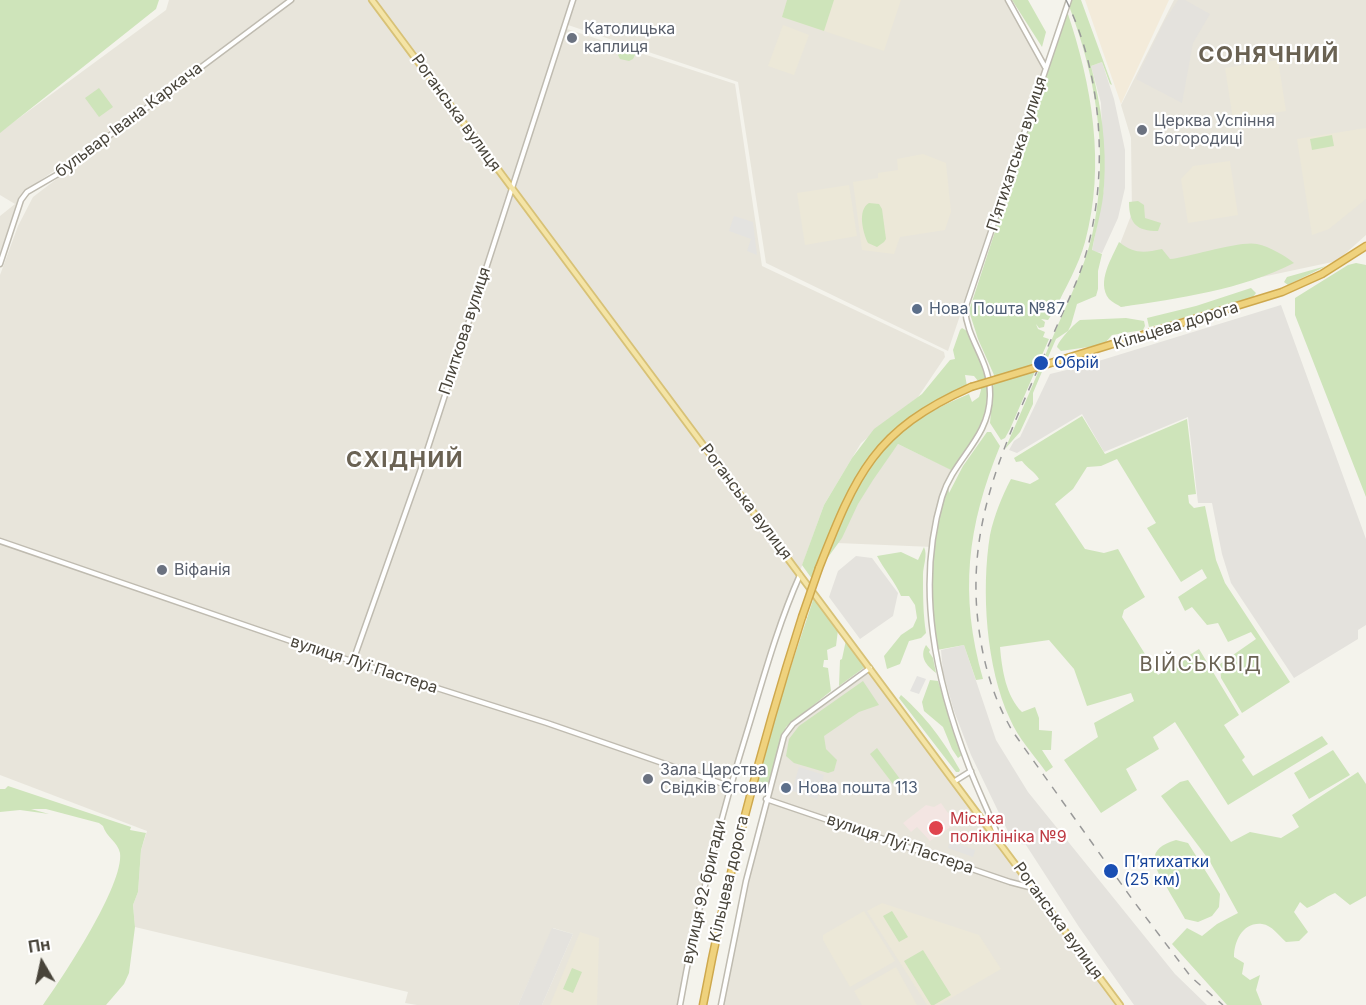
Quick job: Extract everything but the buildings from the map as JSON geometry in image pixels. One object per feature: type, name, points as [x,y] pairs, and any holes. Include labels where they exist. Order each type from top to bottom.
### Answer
[{"type":"highway","name":"Кільцева дорога","points":[[703,1005],[724,895],[752,783],[802,617],[847,498],[865,467],[885,442],[898,429],[927,408],[971,387],[1281,292],[1322,274],[1366,246]]},
{"type":"main road","name":"Роганська вулиця","points":[[372,0],[1120,1005]]},
{"type":"street","name":"бульвар Івана Каркача","points":[[0,264],[25,195],[58,174],[291,0]]},
{"type":"street","name":"Плиткова вулиця","points":[[353,661],[423,463],[573,0]]},
{"type":"street","points":[[1008,0],[1045,68]]},
{"type":"street","name":"П’ятихатська вулиця","points":[[970,771],[940,679],[930,618],[933,547],[942,496],[954,471],[982,429],[989,405],[987,371],[968,325],[965,309],[1069,0]]},
{"type":"street","name":"вулиця Луї Пастера","points":[[0,541],[729,786]]},
{"type":"street","name":"вулиця 92 бригади","points":[[680,1005],[703,890],[729,786],[771,651],[800,575]]},
{"type":"street","points":[[721,1005],[745,886],[781,744],[788,729],[870,668]]},
{"type":"street","points":[[955,781],[970,771],[1001,843]]},
{"type":"street","name":"вулиця Луї Пастера","points":[[766,799],[1010,882],[1034,888]]},
{"type":"shaded area","points":[[169,0],[286,0],[70,160],[23,192],[18,199],[0,254],[0,216],[15,204],[0,195],[0,132],[166,10]]},
{"type":"shaded area","points":[[292,0],[570,0],[561,27],[735,84],[762,266],[944,352],[945,357],[918,397],[861,443],[824,505],[771,651],[703,890],[680,1005],[542,1005],[573,934],[553,928],[518,1005],[417,1005],[405,1003],[408,992],[135,927],[133,905],[138,892],[141,850],[147,831],[0,775],[0,275],[18,226],[33,197]]},
{"type":"shaded area","points":[[576,0],[1008,0],[1046,61],[948,351],[766,263],[738,82],[568,25]]},
{"type":"shaded area","points":[[787,0],[901,0],[884,51],[782,17]]},
{"type":"shaded area","points":[[1085,0],[1169,0],[1121,104]]},
{"type":"shaded area","points":[[1174,0],[1366,0],[1366,235],[1337,261],[1121,307],[1104,285],[1132,213],[1131,138],[1121,105]]},
{"type":"shaded area","points":[[1178,0],[1185,0],[1210,14],[1193,43],[1182,103],[1136,79],[1164,22]]},
{"type":"shaded area","points":[[783,25],[809,35],[794,75],[768,66]]},
{"type":"shaded area","points":[[1278,60],[1286,111],[1233,119],[1225,68]]},
{"type":"shaded area","points":[[1102,62],[1114,99],[1125,150],[1125,188],[1118,218],[1102,253],[1092,251],[1104,188],[1101,103],[1091,66]]},
{"type":"shaded area","points":[[1366,128],[1366,199],[1329,229],[1312,235],[1297,139]]},
{"type":"shaded area","points":[[923,154],[946,163],[951,212],[945,230],[900,237],[894,254],[862,250],[853,182],[878,178],[878,173],[898,170],[897,159]]},
{"type":"shaded area","points":[[1230,161],[1238,215],[1188,223],[1181,179],[1193,166]]},
{"type":"shaded area","points":[[849,185],[857,236],[805,245],[797,193]]},
{"type":"shaded area","points":[[734,216],[753,222],[757,255],[747,251],[751,239],[729,231]]},
{"type":"shaded area","points":[[1281,305],[1366,539],[1366,625],[1358,630],[1358,639],[1294,678],[1231,583],[1222,554],[1212,503],[1198,503],[1188,417],[1104,452],[1082,414],[1017,453],[1009,450],[1014,441],[1020,437],[1050,374]]},
{"type":"shaded area","points":[[898,444],[954,471],[942,496],[933,547],[837,543],[861,490]]},
{"type":"shaded area","points":[[856,556],[872,558],[898,593],[893,616],[860,639],[829,597],[838,571]]},
{"type":"shaded area","points":[[964,645],[996,740],[1028,792],[1175,974],[1207,1005],[1134,1005],[1079,927],[1026,845],[1013,842],[971,755],[954,711],[943,672],[941,650]]},
{"type":"shaded area","points":[[870,668],[1120,1005],[723,1005],[740,912],[766,799],[788,728]]},
{"type":"shaded area","points":[[917,676],[926,679],[919,694],[910,691]]},
{"type":"shaded area","points":[[799,767],[824,775],[817,799],[792,791]]},
{"type":"shaded area","points":[[941,803],[948,813],[953,809],[958,817],[955,824],[930,841],[917,827],[911,832],[903,823],[926,805],[934,807]]},
{"type":"shaded area","points":[[950,841],[975,850],[973,857],[948,848]]},
{"type":"shaded area","points":[[882,903],[979,935],[1001,969],[939,1005],[927,1005],[867,911]]},
{"type":"shaded area","points":[[864,911],[895,961],[850,987],[823,940],[823,935]]},
{"type":"shaded area","points":[[552,928],[573,934],[542,1005],[518,1005]]},
{"type":"shaded area","points":[[580,932],[599,938],[597,1005],[550,1005]]},
{"type":"shaded area","points":[[896,967],[917,1005],[862,1005],[854,991]]},
{"type":"green space","points":[[0,0],[159,0],[156,9],[0,133]]},
{"type":"green space","points":[[787,0],[834,0],[824,31],[782,17]]},
{"type":"green space","points":[[1012,0],[1028,0],[1046,32],[1042,47]]},
{"type":"green space","points":[[1071,0],[1081,0],[1112,85],[1102,62],[1091,66],[1098,95],[1105,155],[1101,210],[1092,250],[1102,254],[1098,271],[1098,289],[1096,296],[1077,304],[1068,331],[1056,339],[1033,393],[1033,404],[1020,432],[1005,449],[1089,248],[1099,193],[1097,112],[1086,58],[1069,6]]},
{"type":"green space","points":[[1067,11],[1083,67],[1093,125],[1095,184],[1091,213],[1079,259],[1055,310],[1048,320],[1041,319],[1045,322],[1044,327],[1039,328],[1036,324],[1038,329],[1045,332],[1043,337],[1049,339],[1010,429],[1005,438],[1001,440],[990,423],[994,375],[978,339],[969,311]]},
{"type":"green space","points":[[619,48],[636,53],[633,59],[629,61],[620,59]]},
{"type":"green space","points":[[99,88],[113,107],[99,117],[85,98]]},
{"type":"green space","points":[[1332,135],[1334,146],[1312,150],[1310,139]]},
{"type":"green space","points":[[1138,201],[1144,205],[1145,218],[1161,223],[1158,231],[1140,228],[1133,221],[1129,202]]},
{"type":"green space","points":[[869,203],[879,204],[882,209],[886,239],[877,247],[868,243],[864,234],[862,216],[865,206]]},
{"type":"green space","points":[[1119,242],[1139,252],[1162,249],[1170,259],[1250,243],[1267,247],[1294,263],[1232,286],[1121,307],[1109,299],[1104,285],[1106,270]]},
{"type":"green space","points":[[1356,263],[1366,265],[1366,497],[1295,315],[1295,298],[1348,265]]},
{"type":"green space","points":[[1326,266],[1288,285],[1284,282],[1287,277]]},
{"type":"green space","points":[[1251,288],[1256,293],[1253,297],[1149,327],[1147,318],[1196,306]]},
{"type":"green space","points":[[1126,318],[1144,321],[1143,330],[1112,335],[1106,342],[1095,346],[1061,351],[1057,347],[1080,320]]},
{"type":"green space","points":[[962,328],[967,331],[981,357],[989,387],[985,413],[974,437],[951,470],[898,444],[858,504],[842,538],[826,560],[856,489],[877,457],[890,443],[911,424],[935,410],[969,394],[972,402],[979,397],[981,390],[979,382],[974,376],[965,375],[967,386],[914,414],[877,448],[863,467],[840,510],[812,579],[802,565],[824,505],[852,458],[874,429],[922,394],[950,360],[955,359],[953,350]]},
{"type":"green space","points":[[1082,416],[1105,454],[1187,419],[1196,494],[1188,495],[1189,503],[1194,508],[1205,506],[1216,560],[1225,583],[1290,682],[1242,713],[1221,678],[1220,664],[1256,639],[1251,632],[1228,642],[1218,623],[1207,625],[1192,607],[1185,611],[1178,597],[1207,578],[1202,569],[1181,582],[1147,528],[1156,523],[1117,459],[1101,466],[1087,467],[1073,489],[1055,504],[1085,549],[1104,553],[1118,549],[1145,597],[1124,610],[1122,617],[1158,675],[1199,649],[1239,715],[1224,725],[1245,757],[1242,760],[1253,776],[1322,736],[1328,744],[1228,805],[1175,722],[1153,737],[1159,749],[1126,769],[1137,790],[1101,813],[1064,760],[1098,737],[1094,723],[1134,701],[1131,693],[1087,706],[1074,669],[1049,640],[1000,647],[1006,682],[1012,698],[1022,712],[1035,707],[1039,718],[1039,730],[1052,731],[1051,750],[1042,750],[1053,767],[1046,772],[1017,733],[1002,699],[991,653],[986,604],[990,535],[1001,499],[1011,479],[1030,484],[1039,479],[1022,461],[1016,462],[1014,458]]},
{"type":"green space","points":[[987,432],[991,432],[1000,446],[980,505],[970,561],[971,618],[975,648],[983,679],[976,680],[964,645],[937,650],[932,566],[937,524],[948,484],[949,493],[963,466]]},
{"type":"green space","points":[[924,547],[926,553],[923,597],[926,633],[921,638],[909,641],[900,664],[887,669],[884,656],[901,635],[913,627],[917,618],[915,605],[909,596],[901,596],[877,556],[901,552],[918,560]]},
{"type":"green space","points":[[814,597],[838,630],[836,646],[827,650],[828,660],[824,660],[823,667],[828,668],[831,691],[786,727],[766,793],[755,791],[780,700]]},
{"type":"green space","points":[[846,640],[865,667],[839,686],[840,660]]},
{"type":"green space","points":[[926,645],[933,658],[936,673],[923,657]]},
{"type":"green space","points":[[930,680],[938,681],[962,755],[958,758],[943,727],[924,711],[922,702]]},
{"type":"green space","points":[[863,681],[879,705],[859,712],[824,736],[826,749],[837,760],[834,771],[828,773],[794,763],[786,756],[789,739],[799,726]]},
{"type":"green space","points":[[901,695],[919,712],[941,739],[960,770],[959,772],[956,772],[899,698]]},
{"type":"green space","points":[[877,748],[900,779],[893,784],[870,754]]},
{"type":"green space","points":[[1333,750],[1350,775],[1309,799],[1294,773]]},
{"type":"green space","points":[[1358,772],[1366,784],[1366,896],[1350,905],[1335,893],[1307,908],[1300,902],[1294,912],[1308,932],[1299,941],[1286,942],[1272,929],[1262,924],[1255,924],[1245,929],[1238,939],[1234,957],[1244,963],[1242,974],[1250,980],[1260,975],[1256,990],[1262,1005],[1227,1005],[1172,944],[1187,928],[1202,936],[1217,924],[1238,913],[1209,860],[1161,796],[1180,782],[1188,780],[1231,842],[1250,832],[1281,838],[1299,827],[1292,815]]},
{"type":"green space","points":[[8,786],[131,827],[130,830],[146,833],[141,850],[138,892],[133,905],[135,927],[129,973],[124,984],[106,1005],[43,1005],[103,908],[119,868],[119,849],[99,823],[46,809],[31,809],[49,814],[20,810],[0,812],[0,789]]},
{"type":"green space","points":[[1176,840],[1188,843],[1220,894],[1219,907],[1212,916],[1198,922],[1185,919],[1155,865],[1154,858],[1160,848]]},
{"type":"green space","points":[[892,911],[908,937],[899,942],[883,916]]},
{"type":"green space","points":[[923,950],[951,995],[934,1005],[931,1005],[904,961]]},
{"type":"green space","points":[[572,968],[582,972],[573,993],[563,989]]},
{"type":"railway","points":[[1066,0],[1088,61],[1095,93],[1099,160],[1093,226],[1072,293],[995,474],[978,548],[976,588],[979,630],[991,682],[1000,708],[1013,732],[1132,899],[1191,977],[1223,1005]]},
{"type":"place","name":"Католицька каплиця","points":[[572,38]]},
{"type":"place","name":"Церква Успіння Богородиці","points":[[1142,130]]},
{"type":"place","name":"Нова Пошта №87","points":[[917,309]]},
{"type":"place","name":"Обрій","points":[[1041,363]]},
{"type":"place","name":"Віфанія","points":[[162,570]]},
{"type":"place","name":"Зала Царства Свідків Єгови","points":[[648,779]]},
{"type":"place","name":"Нова пошта 113","points":[[786,788]]},
{"type":"place","name":"Міська поліклініка №9","points":[[936,828]]},
{"type":"place","name":"Пʼятихатки (25 км)","points":[[1111,871]]},
{"type":"district","name":"СОНЯЧНИЙ","points":[[1269,55]]},
{"type":"district","name":"СХІДНИЙ","points":[[405,460]]},
{"type":"district","name":"ВІЙСЬКВІД","points":[[1201,665]]}]
